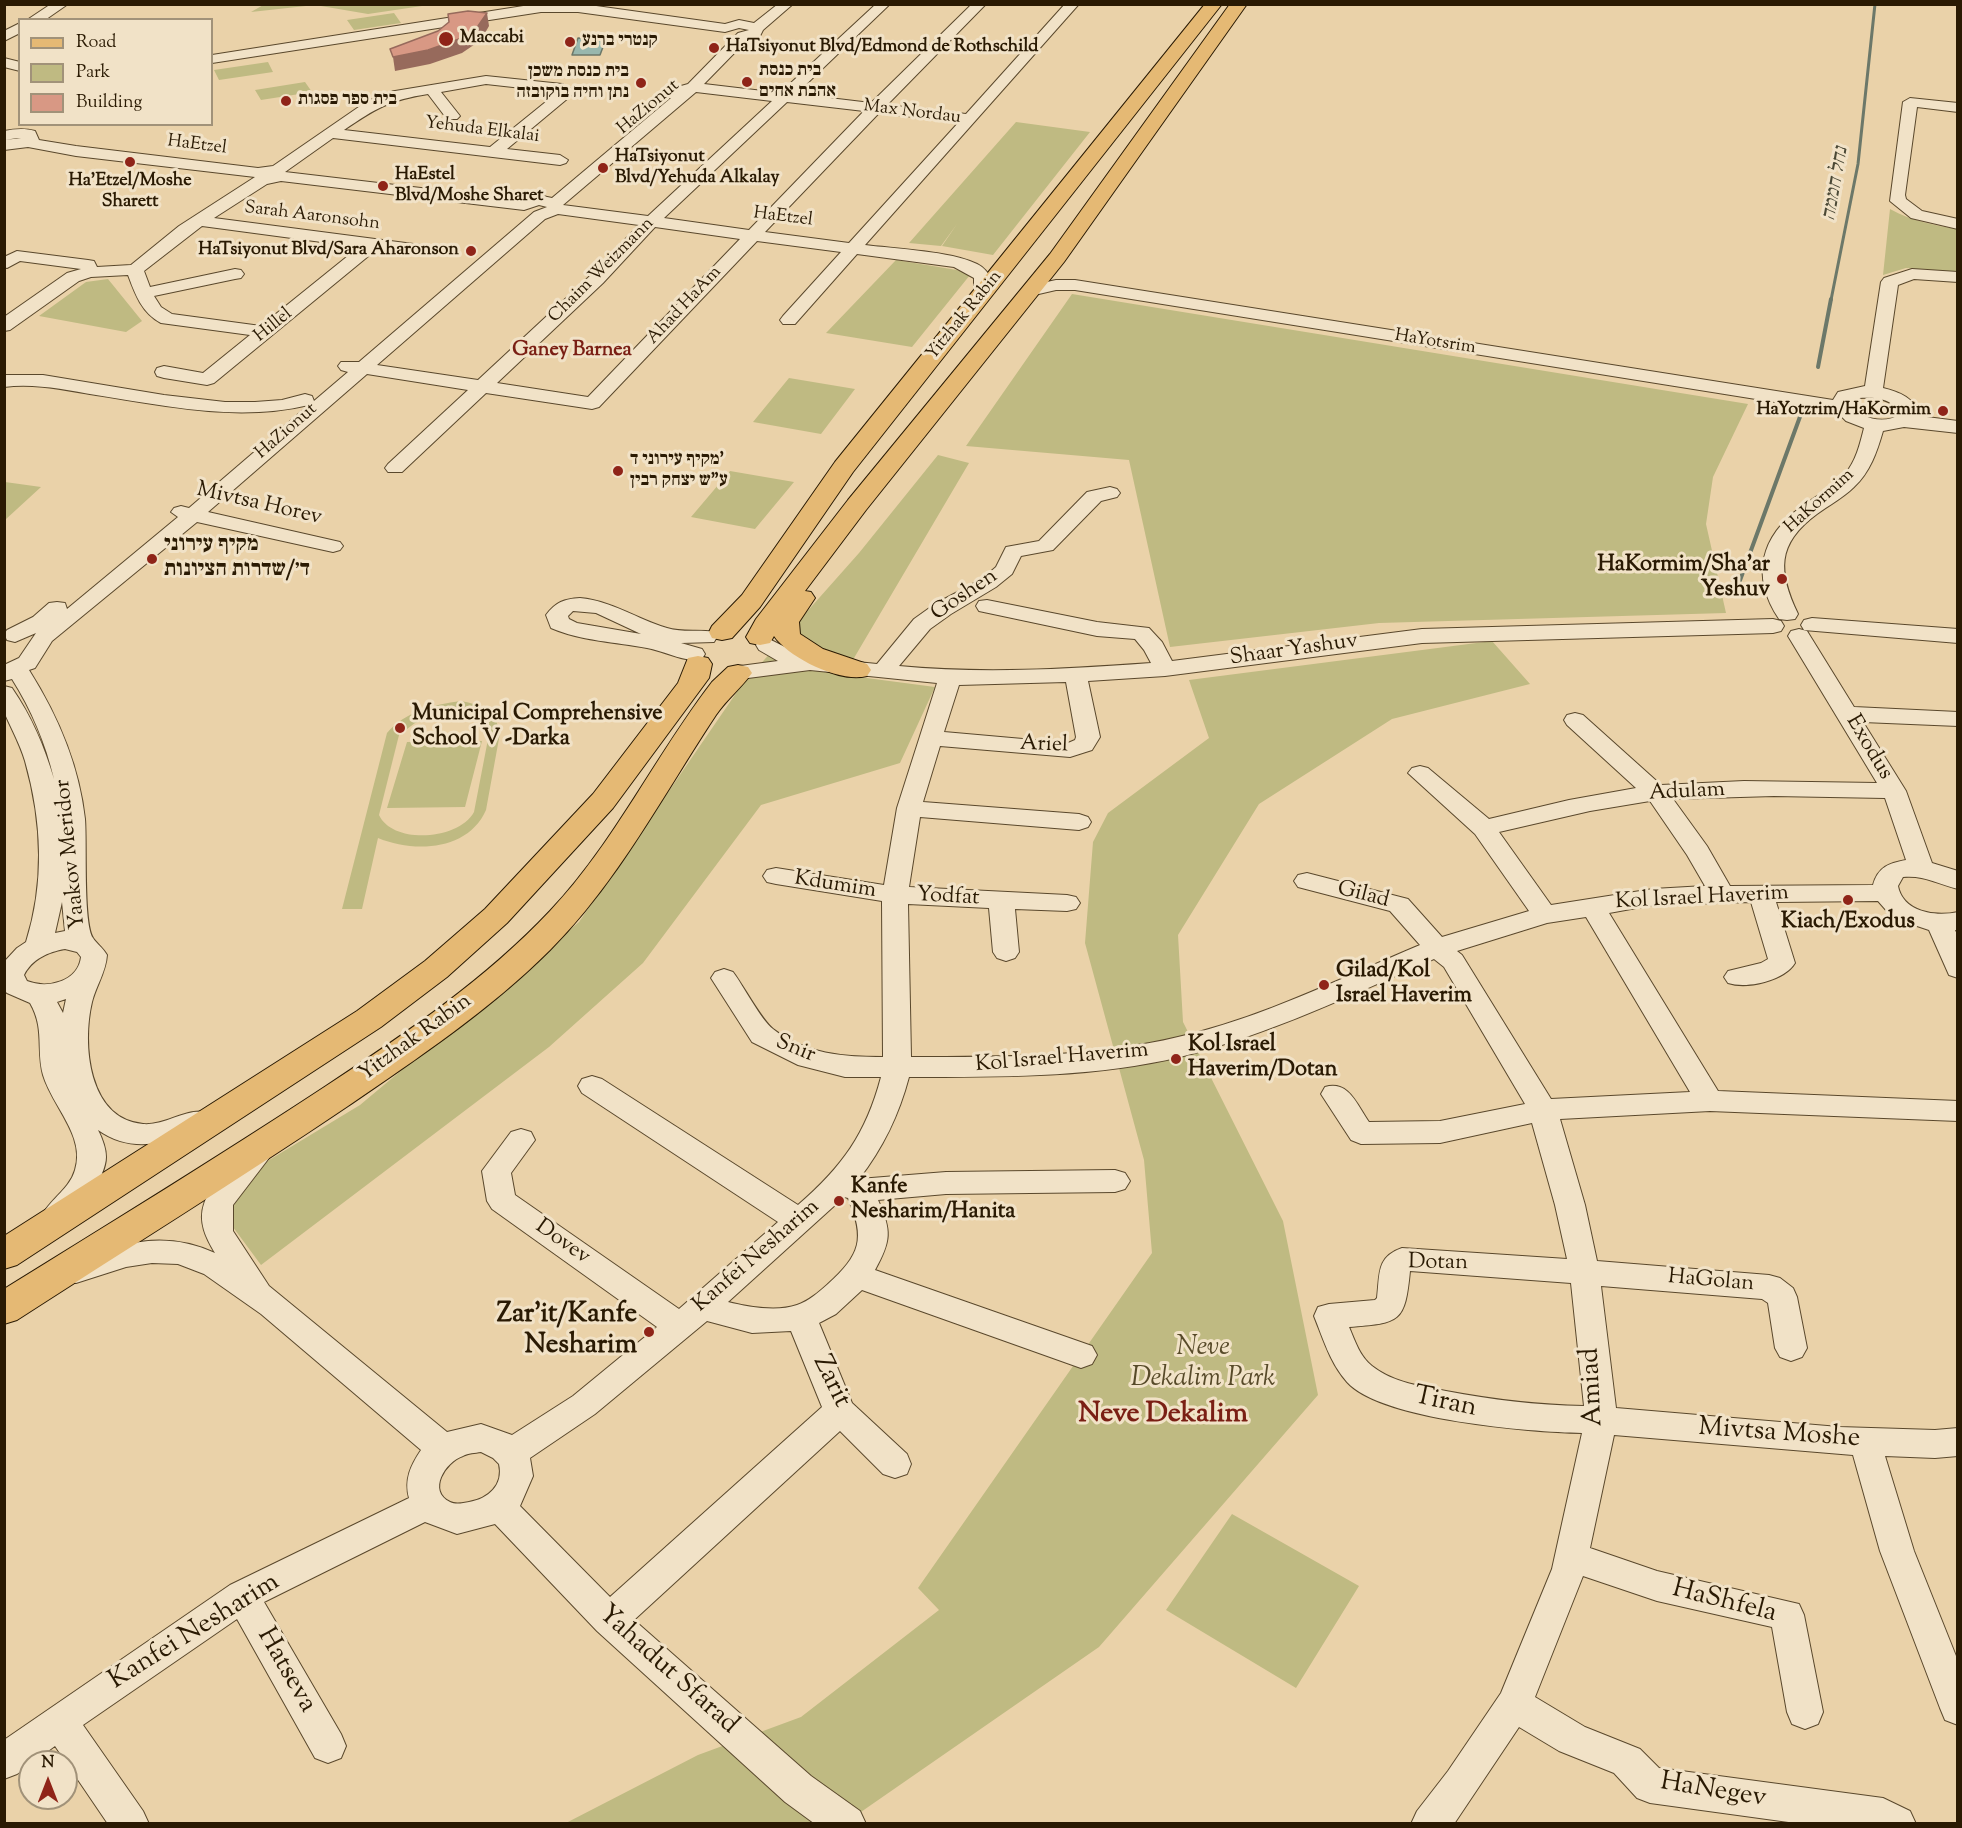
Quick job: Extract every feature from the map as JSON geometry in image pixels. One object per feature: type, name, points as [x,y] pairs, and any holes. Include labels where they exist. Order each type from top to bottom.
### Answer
[{"type":"main road","name":"Yitzhak Rabin","points":[[4,1255],[237,1106],[369,1018],[417,983],[496,916],[603,801],[690,686],[705,647],[752,601],[844,467],[1214,4]]},
{"type":"main road","name":"Yitzhak Rabin","points":[[4,1309],[279,1136],[448,1019],[539,942],[606,862],[722,688],[743,672],[756,667],[767,656],[763,641],[765,625],[823,549],[1057,258],[1239,4]]},
{"type":"main road","points":[[823,549],[815,577],[789,618],[786,633],[800,649],[869,671]]},
{"type":"main road","points":[[743,672],[711,671],[705,647],[739,631],[763,641]]},
{"type":"street","points":[[38,18],[62,4]]},
{"type":"street","points":[[644,17],[658,4]]},
{"type":"street","name":"HaZionut","points":[[10,635],[41,622],[184,513],[266,432],[355,367],[772,4]]},
{"type":"street","name":"HaZionut","points":[[540,208],[693,87],[740,30],[788,4]]},
{"type":"street","name":"Chaim Weizmann","points":[[394,468],[483,387],[597,279],[652,221],[884,4]]},
{"type":"street","name":"Ahad HaAm","points":[[355,367],[592,403],[875,108],[980,4]]},
{"type":"street","points":[[970,119],[1073,4]]},
{"type":"street","points":[[213,59],[518,10],[560,7],[740,30]]},
{"type":"street","points":[[4,37],[18,28]]},
{"type":"street","points":[[693,87],[692,80],[708,60]]},
{"type":"street","points":[[4,326],[73,277],[90,272],[135,270],[146,259],[260,176],[279,173],[328,133],[381,99],[431,88],[486,80],[562,88],[568,91],[495,151]]},
{"type":"street","name":"Max Nordau","points":[[665,95],[693,87],[970,119]]},
{"type":"street","points":[[431,88],[452,116]]},
{"type":"street","points":[[1958,108],[1910,102],[1898,201],[1917,214],[1958,224]]},
{"type":"street","name":"Max Nordau","points":[[789,320],[970,119]]},
{"type":"street","points":[[6,141],[26,138],[39,126]]},
{"type":"street","name":"Yehuda Elkalai","points":[[328,133],[560,160]]},
{"type":"street","name":"HaEtzel","points":[[26,138],[42,146],[260,176]]},
{"type":"street","name":"HaEtzel","points":[[279,173],[929,257],[970,266],[982,276],[985,284],[983,294]]},
{"type":"street","name":"Sarah Aaronsohn","points":[[198,221],[421,250]]},
{"type":"street","name":"Hillel","points":[[164,372],[207,379],[373,244]]},
{"type":"street","points":[[8,262],[17,256],[88,265],[90,272]]},
{"type":"street","name":"HaYotsrim","points":[[1057,258],[1074,272],[1208,301]]},
{"type":"street","points":[[135,270],[152,310],[167,319],[266,332]]},
{"type":"street","points":[[144,293],[235,274]]},
{"type":"street","points":[[1872,392],[1890,282],[1912,274],[1958,277]]},
{"type":"street","name":"HaYotsrim","points":[[1030,291],[1068,284],[1208,301],[1843,401]]},
{"type":"street","points":[[4,381],[28,379],[274,414],[306,404]]},
{"type":"street","points":[[4,388],[25,384],[65,384]]},
{"type":"street","points":[[1958,416],[1903,412],[1875,424],[1850,415],[1843,401],[1857,392],[1872,392],[1890,396],[1903,412],[1958,427]]},
{"type":"street","points":[[234,407],[276,408],[306,404]]},
{"type":"street","name":"HaZionut","points":[[11,672],[27,663],[33,656],[34,649],[44,637],[78,612],[306,404]]},
{"type":"street","points":[[254,411],[266,420],[266,432]]},
{"type":"street","name":"HaKormim","points":[[1780,620],[1772,576],[1772,559],[1778,543],[1788,528],[1852,478],[1865,459],[1875,424]]},
{"type":"street","name":"Goshen","points":[[869,671],[922,624],[943,609],[989,583],[1005,570],[1013,551],[1046,546],[1094,496],[1110,493]]},
{"type":"street","name":"Mivtsa Horev","points":[[184,513],[333,546]]},
{"type":"street","points":[[585,604],[617,614],[665,635],[705,647],[653,642],[572,629],[559,623],[556,619],[559,611],[567,605],[585,604]]},
{"type":"street","name":"Goshen","points":[[987,606],[1098,629],[1141,633],[1154,647],[1166,669]]},
{"type":"street","points":[[587,631],[617,614]]},
{"type":"street","points":[[1780,620],[1782,633],[1805,631],[1958,636]]},
{"type":"street","name":"Shaar Yashuv","points":[[763,641],[785,656],[816,665],[950,678],[1022,678],[1166,669],[1422,636],[1780,620]]},
{"type":"street","name":"Exodus","points":[[1805,631],[1848,714],[1894,791],[1921,868]]},
{"type":"street","points":[[10,635],[32,642],[34,649]]},
{"type":"street","name":"Shaar Yashuv","points":[[743,672],[816,665]]},
{"type":"street","name":"Yaakov Meridor","points":[[11,672],[34,694],[60,756],[71,798],[75,925],[81,942],[90,946],[95,953],[96,961],[86,978]]},
{"type":"street","name":"Ariel","points":[[930,738],[1070,750],[1084,745],[1089,737],[1076,675]]},
{"type":"street","name":"Kanfei Nesharim","points":[[511,1453],[584,1405],[691,1316],[799,1221],[849,1187],[886,1108],[897,1068],[895,895],[909,808],[950,678]]},
{"type":"street","name":"Yaakov Meridor","points":[[4,693],[19,712],[37,764],[50,819],[54,853],[51,896],[48,921],[38,946]]},
{"type":"street","points":[[1848,714],[1958,718]]},
{"type":"street","points":[[1575,720],[1656,793],[1698,852],[1722,894]]},
{"type":"street","points":[[1420,773],[1484,828],[1545,915]]},
{"type":"street","name":"Adulam","points":[[1484,828],[1571,806],[1656,793],[1814,789],[1894,791]]},
{"type":"street","points":[[909,808],[1079,822]]},
{"type":"street","points":[[1958,881],[1945,874],[1921,868],[1896,871],[1888,876],[1885,884],[1885,892],[1889,900],[1905,913],[1928,922],[1948,922],[1958,969]]},
{"type":"street","name":"Kdumim","points":[[776,876],[895,895]]},
{"type":"street","name":"Gilad","points":[[1307,881],[1399,905],[1437,948]]},
{"type":"street","name":"Kol Israel Haverim","points":[[897,1068],[1007,1067],[1154,1053],[1264,1021],[1437,948],[1545,915],[1592,906],[1653,897],[1885,892]]},
{"type":"street","points":[[1737,977],[1768,971],[1782,963],[1761,893]]},
{"type":"street","name":"Yodfat","points":[[895,895],[1067,903]]},
{"type":"street","name":"Yodfat","points":[[1001,900],[1006,952]]},
{"type":"street","points":[[1592,906],[1710,1101]]},
{"type":"street","points":[[81,942],[65,940],[38,946],[15,964],[8,975],[22,991],[39,995],[65,991],[86,978]]},
{"type":"street","name":"Amiad","points":[[1430,1824],[1461,1784],[1514,1704],[1569,1569],[1601,1420],[1585,1274],[1570,1205],[1543,1110],[1453,961],[1437,948]]},
{"type":"street","points":[[86,978],[77,1003],[75,1017],[76,1070],[90,1102],[106,1123],[129,1134],[147,1135],[169,1131],[237,1106]]},
{"type":"street","name":"Snir","points":[[724,978],[762,1035],[798,1055],[845,1067],[897,1068]]},
{"type":"street","points":[[39,995],[52,1017],[54,1057],[61,1088],[88,1138],[91,1156],[90,1171],[76,1192],[43,1231]]},
{"type":"street","points":[[592,1086],[799,1221]]},
{"type":"street","points":[[1335,1094],[1361,1133],[1440,1132],[1543,1110],[1710,1101],[1958,1111]]},
{"type":"street","points":[[265,1301],[218,1233],[218,1205],[226,1190],[242,1171],[279,1136]]},
{"type":"street","name":"Dovev","points":[[521,1140],[496,1171],[502,1201],[691,1316]]},
{"type":"street","points":[[849,1187],[946,1183],[1115,1181]]},
{"type":"street","points":[[691,1316],[752,1321],[801,1318],[825,1305],[857,1276],[872,1248],[873,1222],[849,1187]]},
{"type":"street","points":[[49,1280],[137,1253],[176,1251],[196,1256],[218,1268],[265,1301],[444,1449]]},
{"type":"street","name":"Dotan","points":[[1329,1316],[1383,1311],[1392,1303],[1394,1271],[1396,1264],[1402,1260],[1585,1274]]},
{"type":"street","name":"HaGolan","points":[[1585,1274],[1769,1287],[1782,1297],[1791,1348]]},
{"type":"street","points":[[857,1276],[1081,1355]]},
{"type":"street","name":"Tiran","points":[[1329,1316],[1347,1358],[1359,1374],[1382,1390],[1505,1416],[1601,1420]]},
{"type":"street","name":"Zarit","points":[[801,1318],[840,1411],[895,1464]]},
{"type":"street","points":[[609,1620],[840,1411]]},
{"type":"street","name":"Mivtsa Moshe","points":[[1601,1420],[1865,1442],[1958,1442]]},
{"type":"street","points":[[481,1438],[493,1440],[511,1453],[516,1461],[517,1479],[513,1489],[499,1506],[474,1518],[460,1519],[447,1517],[428,1505],[423,1494],[422,1482],[429,1464],[455,1442],[481,1438]]},
{"type":"street","points":[[1865,1442],[1897,1551],[1958,1708]]},
{"type":"street","name":"Kanfei Nesharim","points":[[4,1762],[59,1721],[242,1596],[428,1505]]},
{"type":"street","name":"Yahadut Sfarad","points":[[499,1506],[609,1620],[798,1789],[847,1824]]},
{"type":"street","name":"HaShfela","points":[[1571,1557],[1657,1586],[1787,1615],[1805,1712]]},
{"type":"street","name":"Hatseva","points":[[242,1596],[328,1746]]},
{"type":"street","name":"HaNegev","points":[[1514,1704],[1572,1739],[1628,1761],[1650,1785],[1882,1816],[1897,1824]]},
{"type":"street","points":[[59,1721],[130,1824]]},
{"type":"green space","points":[[265,4],[421,4],[422,6],[368,14],[315,5],[251,12]]},
{"type":"green space","points":[[394,13],[401,23],[354,30],[347,20]]},
{"type":"green space","points":[[268,62],[273,72],[219,80],[214,70]]},
{"type":"green space","points":[[305,82],[312,92],[261,100],[255,90]]},
{"type":"green space","points":[[1016,122],[1090,132],[993,255],[942,246],[957,224],[941,246],[909,243]]},
{"type":"green space","points":[[1890,209],[1906,217],[1957,229],[1957,273],[1906,268],[1883,275]]},
{"type":"green space","points":[[896,260],[957,270],[970,275],[912,347],[826,333]]},
{"type":"green space","points":[[108,279],[142,321],[126,332],[39,316],[86,282]]},
{"type":"green space","points":[[1072,294],[1748,404],[1713,477],[1706,524],[1726,613],[1379,623],[1170,647],[1129,460],[966,446]]},
{"type":"green space","points":[[789,378],[855,389],[821,434],[753,422]]},
{"type":"green space","points":[[938,455],[969,463],[844,675],[935,687],[900,763],[761,805],[643,963],[549,1047],[261,1265],[227,1219],[251,1171],[360,1105],[579,922],[741,686],[859,553]]},
{"type":"green space","points":[[730,471],[794,482],[755,529],[691,517]]},
{"type":"green space","points":[[4,482],[41,487],[5,520]]},
{"type":"green space","name":"Neve Dekalim Park","points":[[1492,641],[1530,684],[1392,719],[1259,804],[1178,935],[1183,1022],[1283,1221],[1318,1395],[1099,1647],[845,1823],[564,1824],[698,1755],[801,1717],[939,1610],[918,1588],[1152,1253],[1144,1160],[1085,943],[1093,842],[1108,813],[1209,738],[1189,680]]},
{"type":"green space","points":[[461,701],[481,707],[491,714],[500,733],[486,810],[478,824],[467,834],[439,845],[408,846],[378,838],[362,909],[342,909],[387,733],[394,725],[411,714],[430,707]],"holes":[[[458,713],[479,720],[489,734],[474,812],[466,821],[441,833],[411,835],[386,825],[379,815],[399,735],[415,723]]]},
{"type":"green space","points":[[482,741],[465,807],[387,808],[407,742]]},
{"type":"green space","points":[[1232,1514],[1359,1586],[1296,1688],[1166,1610]]},
{"type":"water","points":[[578,38],[606,39],[600,55],[572,55]]},
{"type":"building","points":[[468,11],[487,13],[478,26],[459,39],[428,50],[393,57],[390,49],[438,31],[449,22],[448,14]]},
{"type":"waterway","name":"נחל חממה","points":[[1831,300],[1858,164],[1875,4]]},
{"type":"waterway","name":"נחל חממה","points":[[1818,367],[1831,299]]},
{"type":"waterway","name":"נחל חממה","points":[[1739,583],[1801,414]]},
{"type":"place","name":"Maccabi","points":[[446,39]]},
{"type":"place","name":"קנטרי ברנע","points":[[570,42]]},
{"type":"place","name":"HaTsiyonut Blvd/Edmond de Rothschild","points":[[714,48]]},
{"type":"place","name":"בית כנסת אהבת אחים","points":[[747,82]]},
{"type":"place","name":"בית כנסת משכן נתן וחיה בוקובזה","points":[[641,83]]},
{"type":"place","name":"בית ספר פסגות","points":[[286,101]]},
{"type":"place","name":"Ha'Etzel/Moshe Sharett","points":[[130,162]]},
{"type":"place","name":"HaTsiyonut Blvd/Yehuda Alkalay","points":[[603,168]]},
{"type":"place","name":"HaEstel Blvd/Moshe Sharet","points":[[383,186]]},
{"type":"place","name":"HaTsiyonut Blvd/Sara Aharonson","points":[[471,251]]},
{"type":"place","name":"HaYotzrim/HaKormim","points":[[1943,411]]},
{"type":"place","name":"מקיף עירוני ד' ע\"ש יצחק רבין","points":[[618,471]]},
{"type":"place","name":"מקיף עירוני ד׳/שדרות הציונות","points":[[152,559]]},
{"type":"place","name":"HaKormim/Sha'ar Yeshuv","points":[[1782,579]]},
{"type":"place","name":"Municipal Comprehensive School V -Darka","points":[[400,728]]},
{"type":"place","name":"Kiach/Exodus","points":[[1848,900]]},
{"type":"place","name":"Gilad/Kol Israel Haverim","points":[[1324,985]]},
{"type":"place","name":"Kol Israel Haverim/Dotan","points":[[1176,1059]]},
{"type":"place","name":"Kanfe Nesharim/Hanita","points":[[839,1201]]},
{"type":"place","name":"Zar'it/Kanfe Nesharim","points":[[649,1332]]},
{"type":"district","name":"Ganey Barnea","points":[[572,352]]},
{"type":"district","name":"Neve Dekalim","points":[[1163,1416]]}]
